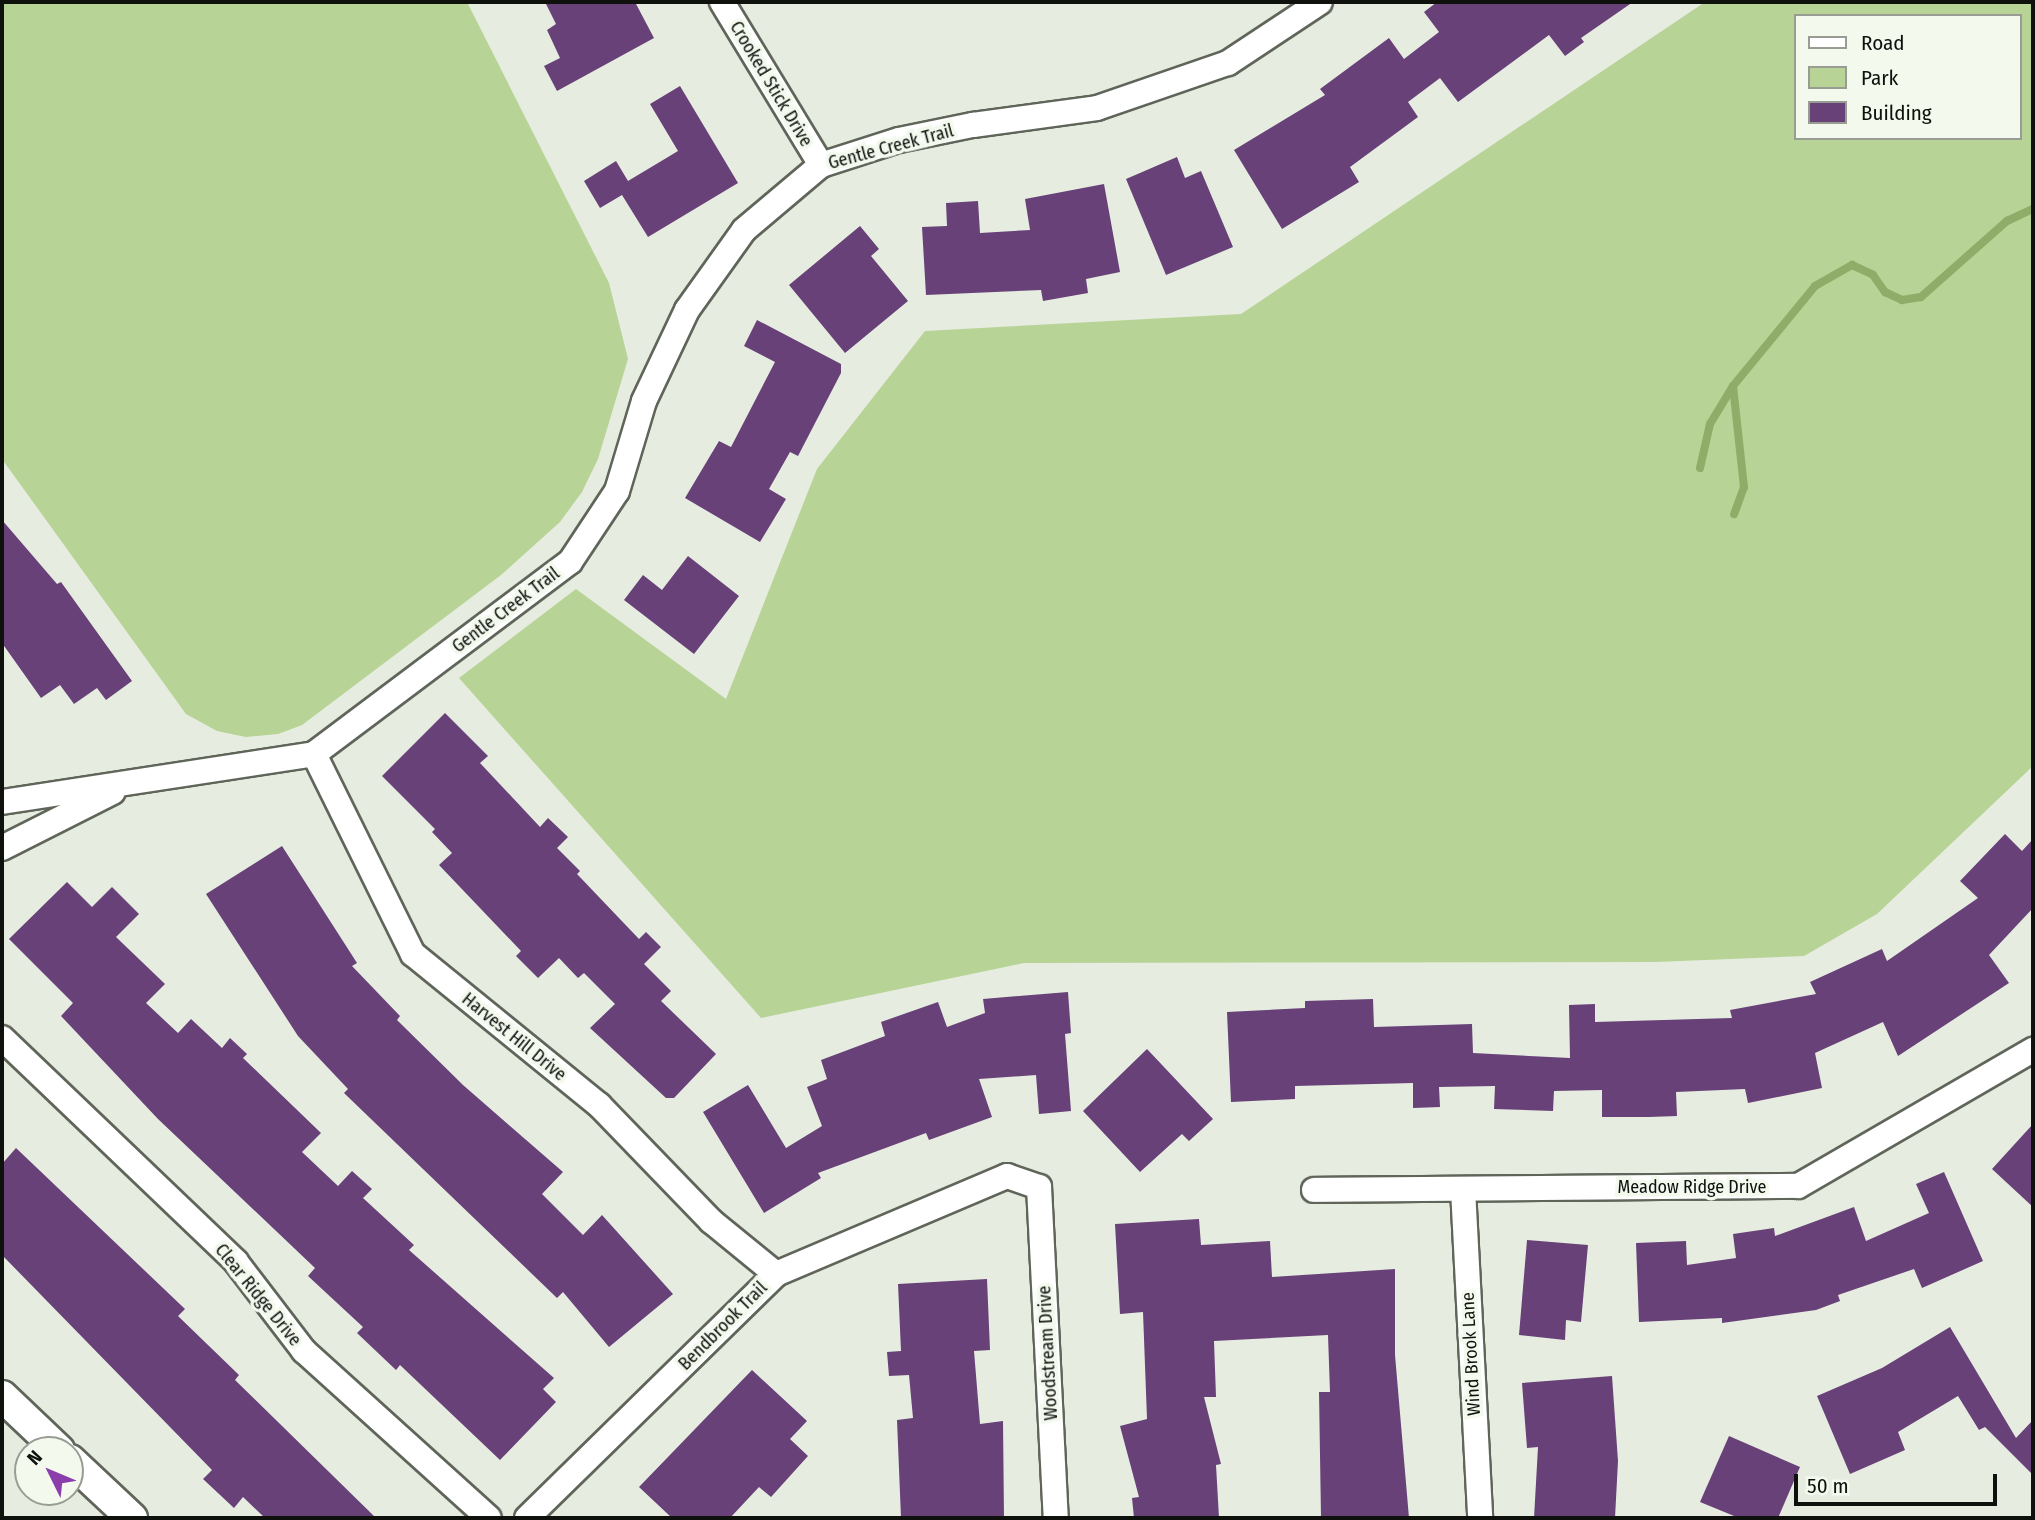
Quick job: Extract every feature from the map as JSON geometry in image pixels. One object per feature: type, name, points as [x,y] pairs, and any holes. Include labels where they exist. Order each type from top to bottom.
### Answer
[{"type":"street","name":"Crooked Stick Drive","points":[[722,2],[821,165]]},
{"type":"street","name":"Gentle Creek Trail","points":[[2,802],[314,754],[569,562],[617,491],[644,401],[687,310],[744,230],[821,165],[948,130],[1097,108],[1228,63],[1320,2]]},
{"type":"street","name":"Harvest Hill Drive","points":[[314,754],[413,954],[598,1105],[711,1221],[776,1274]]},
{"type":"street","name":"Gentle Creek Trail","points":[[6,846],[139,780]]},
{"type":"street","points":[[2,819],[6,846]]},
{"type":"street","name":"Clear Ridge Drive","points":[[2,1038],[236,1262],[304,1351],[489,1518]]},
{"type":"street","name":"Meadow Ridge Drive","points":[[1314,1190],[1798,1186],[2033,1050]]},
{"type":"street","name":"Bendbrook Trail","points":[[527,1518],[776,1274],[1007,1176],[1039,1187]]},
{"type":"street","name":"Woodstream Drive","points":[[1039,1187],[1056,1518]]},
{"type":"street","name":"Wind Brook Lane","points":[[1462,1189],[1480,1518]]},
{"type":"street","points":[[2,1396],[44,1436]]},
{"type":"street","points":[[84,1473],[132,1518]]},
{"type":"green space","points":[[2,2],[467,2],[609,283],[628,359],[598,459],[582,492],[560,522],[501,575],[302,725],[278,734],[246,737],[217,731],[186,714],[2,459]]},
{"type":"green space","points":[[1705,2],[2033,2],[2033,766],[1877,914],[1804,956],[1655,962],[1024,963],[761,1018],[459,678],[576,589],[726,699],[817,469],[925,331],[1241,314]]},
{"type":"building","points":[[545,2],[635,2],[654,38],[557,91],[544,66],[560,58],[547,30],[556,24]]},
{"type":"building","points":[[1437,2],[1633,2],[1581,38],[1584,42],[1565,56],[1549,35],[1458,102],[1440,78],[1408,102],[1418,117],[1350,167],[1359,182],[1282,229],[1234,150],[1325,95],[1320,89],[1389,38],[1404,59],[1439,32],[1424,12]]},
{"type":"building","points":[[680,86],[738,183],[648,237],[622,195],[600,208],[584,181],[616,161],[628,181],[678,151],[650,104]]},
{"type":"building","points":[[1177,157],[1185,178],[1201,171],[1233,247],[1166,275],[1126,179]]},
{"type":"building","points":[[1104,184],[1120,272],[1086,279],[1088,293],[1043,301],[1041,290],[926,295],[922,227],[947,226],[946,203],[978,201],[980,233],[1030,230],[1025,199]]},
{"type":"building","points":[[860,226],[879,249],[871,256],[908,301],[845,353],[789,285]]},
{"type":"building","points":[[757,320],[841,364],[841,373],[798,456],[790,452],[769,489],[786,499],[760,542],[685,498],[719,441],[731,447],[775,362],[744,346]]},
{"type":"building","points":[[2,520],[57,584],[61,582],[132,681],[106,700],[97,688],[74,704],[60,685],[41,698],[2,643]]},
{"type":"building","points":[[688,556],[739,596],[694,654],[624,600],[643,575],[662,590]]},
{"type":"building","points":[[445,713],[488,756],[480,763],[540,827],[548,818],[568,837],[557,848],[580,871],[577,874],[639,939],[646,932],[661,947],[644,964],[671,991],[661,1001],[716,1054],[674,1098],[666,1098],[590,1028],[615,1004],[584,973],[578,978],[559,958],[538,978],[516,956],[521,951],[439,865],[452,853],[432,832],[435,829],[382,776]]},
{"type":"building","points":[[2005,834],[2022,851],[2033,839],[2033,908],[1989,955],[2009,983],[1898,1056],[1883,1022],[1815,1053],[1822,1088],[1748,1103],[1745,1089],[1676,1092],[1677,1116],[1649,1117],[1602,1117],[1602,1090],[1554,1091],[1553,1111],[1494,1109],[1495,1086],[1439,1087],[1440,1107],[1413,1108],[1413,1083],[1295,1086],[1295,1099],[1231,1102],[1227,1012],[1305,1008],[1305,1001],[1373,999],[1374,1027],[1472,1024],[1473,1053],[1570,1058],[1569,1005],[1595,1004],[1595,1022],[1732,1018],[1730,1010],[1816,994],[1810,982],[1882,949],[1887,961],[1978,898],[1960,881]]},
{"type":"building","points":[[282,846],[357,963],[352,966],[400,1016],[397,1020],[463,1085],[563,1172],[542,1194],[583,1235],[602,1215],[673,1294],[609,1347],[563,1292],[557,1298],[344,1093],[348,1089],[298,1036],[206,894]]},
{"type":"building","points":[[67,882],[92,907],[112,887],[139,914],[116,937],[165,984],[146,1003],[178,1033],[191,1019],[222,1048],[230,1038],[247,1054],[243,1058],[321,1133],[302,1152],[338,1186],[352,1171],[372,1189],[363,1198],[414,1245],[409,1250],[554,1378],[543,1389],[556,1402],[500,1460],[400,1365],[396,1370],[357,1333],[363,1327],[308,1276],[315,1268],[158,1119],[61,1016],[73,1003],[9,939]]},
{"type":"building","points":[[1068,992],[1071,1033],[1065,1034],[1071,1111],[1039,1114],[1036,1075],[979,1079],[992,1117],[929,1140],[926,1133],[818,1173],[821,1178],[764,1213],[703,1112],[748,1085],[786,1148],[822,1126],[807,1087],[827,1079],[821,1060],[885,1036],[881,1022],[938,1002],[947,1027],[985,1013],[983,999]]},
{"type":"building","points":[[1147,1049],[1213,1119],[1189,1141],[1182,1134],[1140,1172],[1083,1111]]},
{"type":"building","points":[[2033,1124],[2033,1207],[1992,1169]]},
{"type":"building","points":[[16,1148],[185,1309],[178,1316],[239,1375],[235,1380],[376,1518],[265,1518],[243,1497],[234,1508],[203,1479],[212,1470],[2,1255],[2,1164]]},
{"type":"building","points":[[1944,1172],[1983,1261],[1922,1288],[1914,1269],[1838,1295],[1840,1301],[1816,1310],[1722,1323],[1722,1318],[1639,1322],[1636,1243],[1686,1241],[1687,1265],[1736,1258],[1733,1234],[1774,1228],[1775,1236],[1854,1207],[1866,1241],[1929,1213],[1916,1184]]},
{"type":"building","points":[[1199,1219],[1201,1245],[1270,1241],[1272,1277],[1395,1269],[1395,1355],[1409,1518],[1321,1518],[1319,1392],[1330,1392],[1328,1335],[1214,1341],[1216,1397],[1204,1397],[1221,1464],[1216,1465],[1219,1518],[1134,1518],[1132,1498],[1139,1497],[1120,1426],[1147,1419],[1143,1312],[1120,1314],[1115,1224]]},
{"type":"building","points":[[1527,1240],[1588,1245],[1581,1322],[1566,1320],[1565,1340],[1519,1335]]},
{"type":"building","points":[[987,1279],[990,1350],[974,1351],[980,1424],[1003,1421],[1004,1518],[901,1518],[897,1420],[913,1418],[909,1375],[889,1376],[887,1352],[901,1351],[898,1284]]},
{"type":"building","points":[[1950,1327],[2016,1438],[2033,1420],[2033,1475],[1985,1427],[1979,1430],[1958,1396],[1898,1432],[1905,1450],[1850,1474],[1817,1396],[1882,1368]]},
{"type":"building","points":[[752,1370],[807,1421],[790,1439],[808,1456],[771,1497],[759,1487],[730,1518],[672,1518],[639,1487]]},
{"type":"building","points":[[1612,1376],[1618,1461],[1615,1518],[1534,1518],[1538,1447],[1527,1448],[1522,1383]]},
{"type":"building","points":[[1729,1436],[1800,1467],[1778,1518],[1739,1518],[1700,1502]]},
{"type":"waterway","points":[[1700,468],[1710,424],[1733,386],[1815,286],[1852,265],[1873,275],[1885,292],[1902,300],[1921,297],[2007,221],[2033,209]]},
{"type":"waterway","points":[[1733,386],[1744,487],[1734,514]]}]
